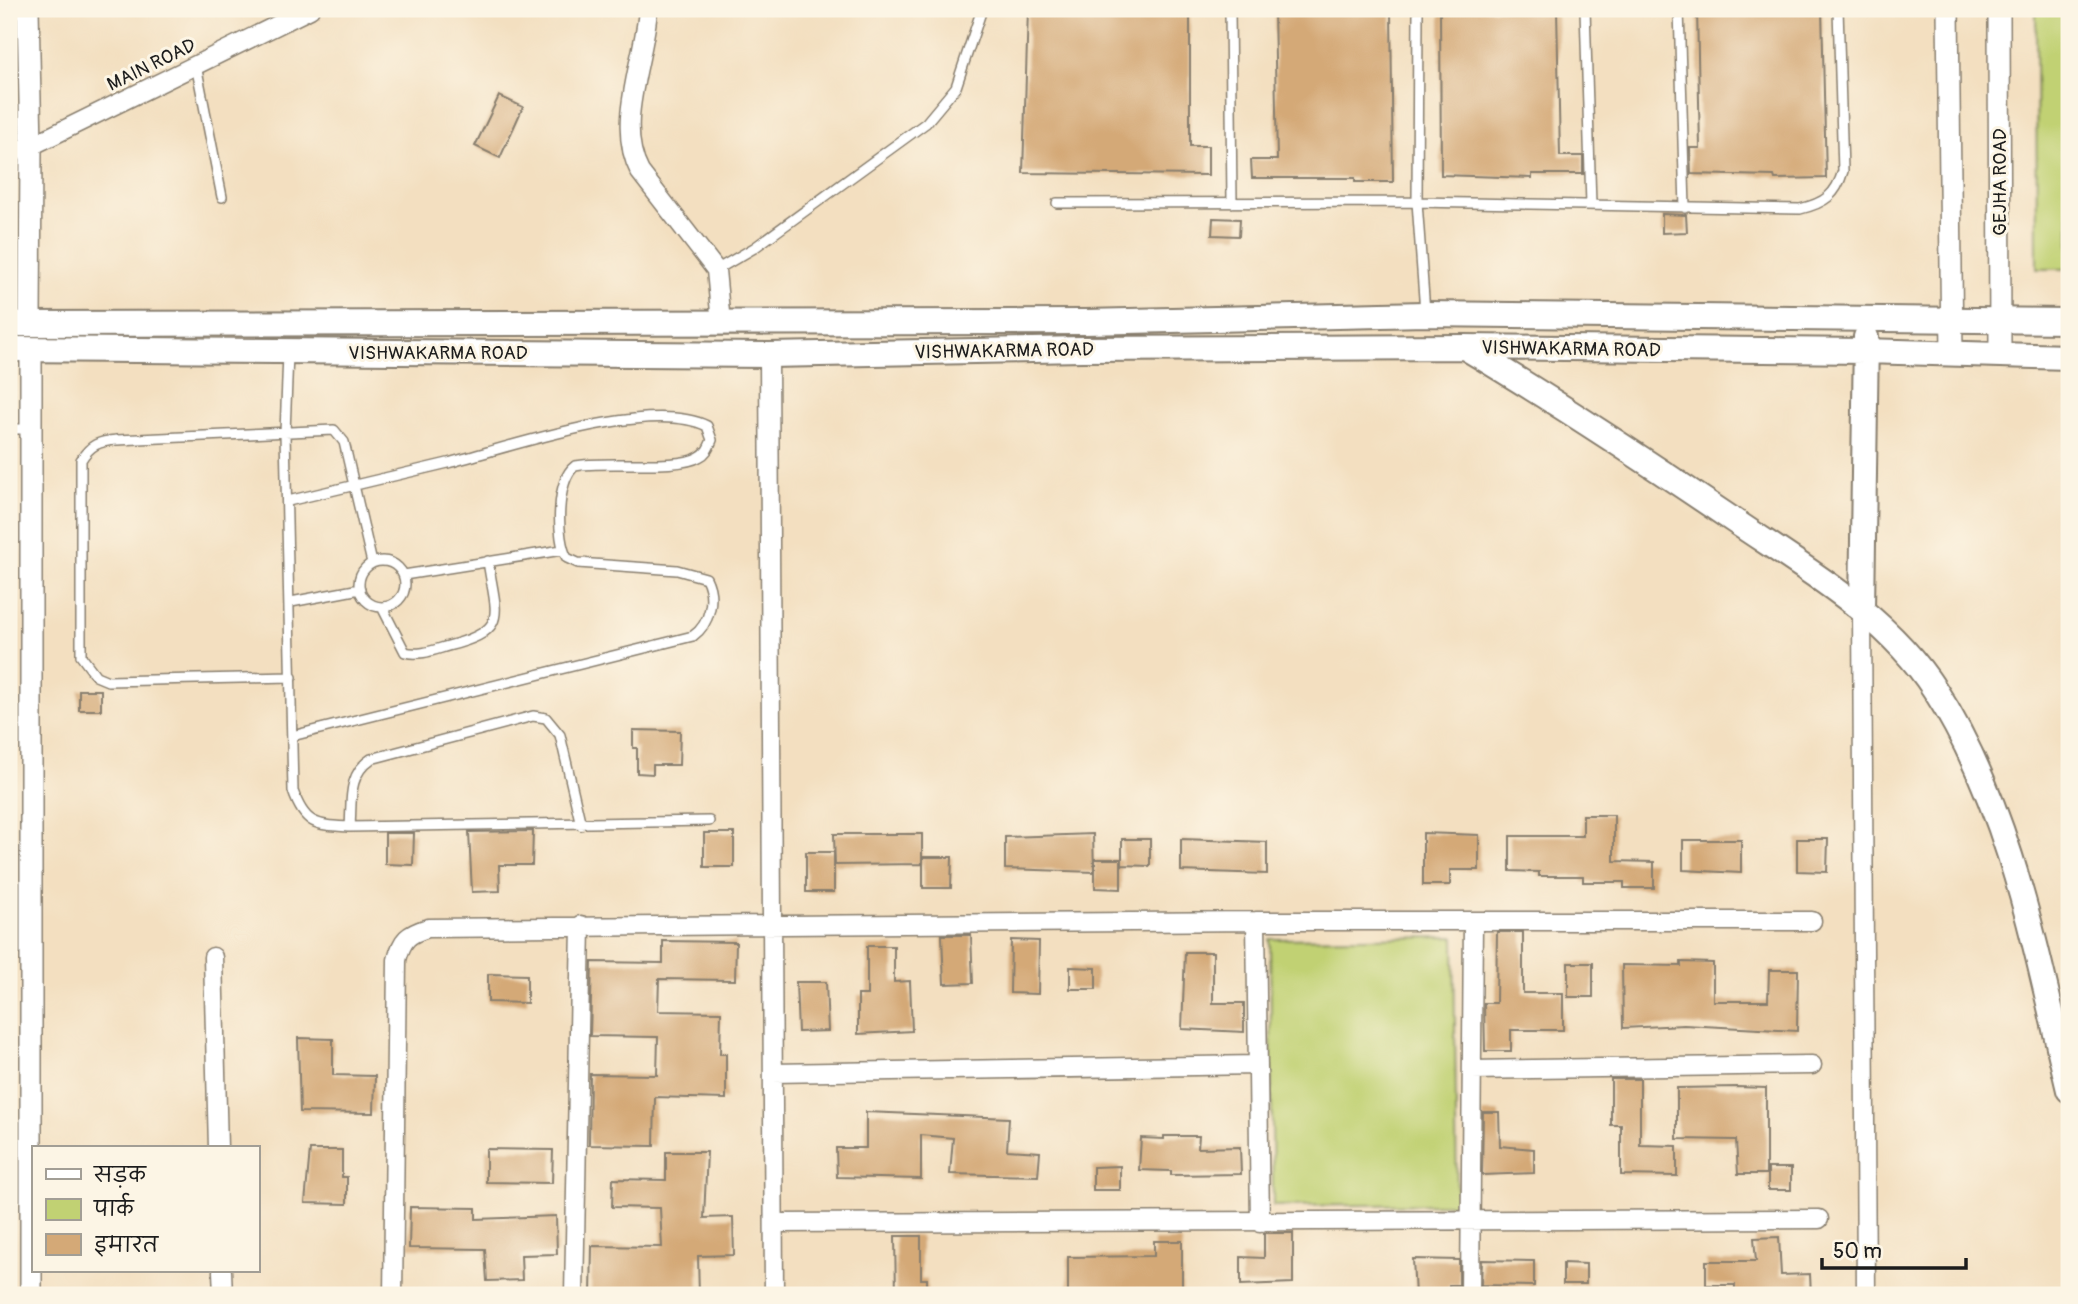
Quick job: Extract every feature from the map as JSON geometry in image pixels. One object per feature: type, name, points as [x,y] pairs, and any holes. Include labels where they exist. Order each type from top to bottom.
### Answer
[{"type":"main road","name":"VISHWAKARMA ROAD","points":[[19,324],[938,322],[1425,314],[2069,321]]},
{"type":"main road","points":[[1862,609],[1867,318]]},
{"type":"main road","points":[[936,352],[938,322]]},
{"type":"main road","name":"VISHWAKARMA ROAD","points":[[20,349],[769,355],[1464,347],[1865,351],[2069,357]]},
{"type":"main road","points":[[1464,347],[1566,409],[1862,609],[1935,689],[1985,792],[2027,915],[2069,1090]]},
{"type":"street","points":[[19,324],[31,146],[28,9]]},
{"type":"street","name":"MAIN ROAD","points":[[9,153],[31,146],[310,9]]},
{"type":"street","points":[[648,9],[631,118],[631,155],[640,172],[716,270],[720,323]]},
{"type":"street","points":[[1948,9],[1952,354]]},
{"type":"street","name":"GEJHA ROAD","points":[[1999,9],[2000,355]]},
{"type":"street","points":[[20,349],[31,429],[31,1295]]},
{"type":"street","points":[[769,355],[774,1295]]},
{"type":"street","points":[[1862,609],[1866,1295]]},
{"type":"street","points":[[393,1295],[397,960],[401,945],[410,934],[428,928],[1256,921],[1812,920]]},
{"type":"street","points":[[1256,921],[1261,1223]]},
{"type":"street","points":[[1470,1295],[1473,921]]},
{"type":"street","points":[[574,1295],[581,925]]},
{"type":"street","points":[[213,957],[218,1146]]},
{"type":"street","points":[[773,1073],[1258,1065]]},
{"type":"street","points":[[1472,1070],[1812,1065]]},
{"type":"street","points":[[775,1223],[1819,1219]]},
{"type":"street","points":[[222,1272],[223,1295]]},
{"type":"lane","points":[[716,270],[754,248],[926,123],[956,87],[982,9]]},
{"type":"lane","points":[[1230,9],[1232,203]]},
{"type":"lane","points":[[1418,9],[1417,202],[1425,314]]},
{"type":"lane","points":[[1585,9],[1591,205]]},
{"type":"lane","points":[[1679,9],[1685,208]]},
{"type":"lane","points":[[1057,203],[1417,202],[1800,209],[1818,205],[1832,196],[1839,186],[1843,170],[1838,9]]},
{"type":"lane","points":[[196,65],[222,197]]},
{"type":"lane","points":[[288,351],[285,433],[291,603],[293,791],[299,810],[310,821],[322,826],[350,827],[709,821]]},
{"type":"lane","points":[[288,501],[570,430],[673,418],[694,420],[707,426],[712,440],[707,451],[687,462],[592,463],[575,466],[567,471],[563,481],[562,550],[567,558],[578,563],[677,569],[706,578],[710,587],[708,620],[693,636],[292,736]]},
{"type":"lane","points":[[9,429],[31,429]]},
{"type":"lane","points":[[292,677],[108,681],[96,677],[81,656],[81,460],[88,448],[102,441],[326,430],[339,433],[344,442],[355,485],[372,563]]},
{"type":"lane","points":[[404,575],[562,550]]},
{"type":"lane","points":[[387,561],[394,564],[404,575],[405,590],[396,603],[382,607],[367,602],[360,589],[362,574],[372,563],[387,561]]},
{"type":"lane","points":[[382,607],[405,652],[422,653],[475,639],[489,632],[494,623],[488,561]]},
{"type":"lane","points":[[291,603],[360,589]]},
{"type":"lane","points":[[350,827],[354,777],[359,766],[370,759],[533,716],[546,718],[560,734],[581,825]]},
{"type":"green space","points":[[2036,9],[2069,9],[2069,269],[2037,269]]},
{"type":"green space","points":[[1454,937],[1457,1204],[1273,1206],[1270,939]]},
{"type":"building","points":[[1028,9],[1190,9],[1190,146],[1208,146],[1208,175],[1023,173]]},
{"type":"building","points":[[1274,9],[1391,9],[1393,182],[1355,182],[1355,178],[1252,178],[1251,160],[1277,160]]},
{"type":"building","points":[[1440,9],[1557,9],[1560,156],[1583,156],[1583,174],[1532,174],[1532,178],[1441,175]]},
{"type":"building","points":[[1697,9],[1822,9],[1826,178],[1775,179],[1774,176],[1691,174],[1690,148],[1700,148]]},
{"type":"building","points":[[499,96],[523,107],[500,158],[475,146]]},
{"type":"building","points":[[1662,214],[1686,215],[1687,232],[1662,233]]},
{"type":"building","points":[[1213,218],[1240,219],[1239,236],[1212,235]]},
{"type":"building","points":[[79,690],[101,690],[101,710],[79,710]]},
{"type":"building","points":[[633,730],[680,731],[679,765],[653,765],[653,774],[637,773],[637,748],[633,748]]},
{"type":"building","points":[[1583,815],[1614,815],[1614,861],[1654,862],[1654,888],[1624,888],[1624,882],[1583,882],[1583,876],[1539,876],[1539,872],[1510,871],[1510,836],[1583,836]]},
{"type":"building","points":[[533,831],[532,865],[499,865],[500,891],[472,892],[469,832]]},
{"type":"building","points":[[385,833],[414,833],[413,865],[385,864]]},
{"type":"building","points":[[704,833],[734,833],[734,867],[704,867]]},
{"type":"building","points":[[1423,833],[1479,835],[1479,870],[1450,870],[1450,885],[1423,885]]},
{"type":"building","points":[[834,834],[922,834],[922,864],[835,865]]},
{"type":"building","points":[[1093,834],[1094,872],[1005,869],[1005,837]]},
{"type":"building","points":[[1122,839],[1150,839],[1150,866],[1122,865]]},
{"type":"building","points":[[1181,839],[1267,842],[1267,874],[1181,871]]},
{"type":"building","points":[[1797,839],[1828,839],[1827,872],[1797,871]]},
{"type":"building","points":[[1683,840],[1741,840],[1741,873],[1683,870]]},
{"type":"building","points":[[806,852],[834,852],[834,892],[806,892]]},
{"type":"building","points":[[923,857],[952,857],[951,888],[923,888]]},
{"type":"building","points":[[1095,859],[1121,859],[1121,889],[1095,888]]},
{"type":"building","points":[[1497,932],[1523,932],[1523,993],[1563,993],[1563,1030],[1511,1030],[1511,1051],[1485,1051],[1484,1003],[1496,1003]]},
{"type":"building","points":[[942,935],[971,935],[973,983],[944,984]]},
{"type":"building","points":[[1011,940],[1039,941],[1038,994],[1010,993]]},
{"type":"building","points":[[663,941],[736,942],[735,980],[659,979],[658,1011],[721,1012],[720,1054],[726,1054],[726,1099],[655,1097],[654,1146],[589,1145],[590,1074],[657,1075],[658,1037],[590,1036],[592,962],[663,963]]},
{"type":"building","points":[[867,946],[894,946],[894,982],[910,981],[912,1031],[858,1034],[858,995],[867,995]]},
{"type":"building","points":[[1185,952],[1213,952],[1213,1003],[1244,1003],[1244,1032],[1182,1029]]},
{"type":"building","points":[[1681,962],[1713,963],[1713,1001],[1768,1001],[1769,970],[1798,970],[1797,1031],[1684,1025],[1623,1028],[1622,965],[1681,966]]},
{"type":"building","points":[[1568,963],[1593,963],[1593,997],[1568,997]]},
{"type":"building","points":[[1070,967],[1096,968],[1096,989],[1070,989]]},
{"type":"building","points":[[488,974],[527,975],[527,1003],[488,1002]]},
{"type":"building","points":[[796,982],[826,982],[828,1031],[798,1032]]},
{"type":"building","points":[[298,1038],[333,1039],[333,1075],[375,1076],[374,1113],[300,1112]]},
{"type":"building","points":[[1611,1079],[1640,1079],[1640,1145],[1677,1146],[1677,1176],[1621,1175],[1621,1125],[1611,1125]]},
{"type":"building","points":[[1677,1088],[1766,1088],[1766,1174],[1738,1174],[1736,1140],[1677,1139]]},
{"type":"building","points":[[866,1112],[1009,1118],[1007,1150],[1040,1152],[1038,1176],[950,1174],[953,1138],[921,1135],[921,1179],[837,1177],[836,1148],[866,1148]]},
{"type":"building","points":[[1483,1112],[1499,1112],[1500,1146],[1534,1149],[1534,1173],[1482,1175]]},
{"type":"building","points":[[1164,1136],[1199,1136],[1198,1148],[1240,1147],[1241,1174],[1171,1175],[1171,1171],[1139,1170],[1141,1138],[1164,1139]]},
{"type":"building","points":[[486,1149],[553,1150],[552,1183],[486,1182]]},
{"type":"building","points":[[310,1150],[342,1150],[342,1177],[347,1177],[347,1204],[305,1203]]},
{"type":"building","points":[[666,1152],[707,1152],[704,1218],[733,1217],[734,1255],[698,1256],[699,1295],[591,1295],[592,1246],[662,1247],[660,1208],[612,1207],[613,1179],[666,1180]]},
{"type":"building","points":[[1120,1166],[1120,1190],[1093,1190],[1093,1167]]},
{"type":"building","points":[[1768,1168],[1791,1168],[1791,1190],[1768,1190]]},
{"type":"building","points":[[410,1207],[476,1208],[476,1219],[556,1216],[557,1254],[521,1255],[522,1280],[487,1281],[485,1249],[409,1248]]},
{"type":"building","points":[[1264,1233],[1293,1233],[1293,1283],[1241,1285],[1241,1257],[1264,1258]]},
{"type":"building","points":[[895,1236],[921,1236],[921,1279],[927,1279],[927,1295],[896,1295]]},
{"type":"building","points":[[1779,1237],[1781,1275],[1810,1274],[1811,1295],[1735,1295],[1735,1285],[1706,1285],[1706,1261],[1756,1261],[1754,1238]]},
{"type":"building","points":[[1154,1241],[1182,1241],[1182,1295],[1068,1295],[1068,1257],[1154,1256]]},
{"type":"building","points":[[1413,1259],[1459,1260],[1459,1285],[1449,1285],[1448,1295],[1415,1295]]},
{"type":"building","points":[[1482,1260],[1534,1261],[1534,1286],[1481,1285]]},
{"type":"building","points":[[1563,1263],[1586,1264],[1586,1284],[1563,1284]]}]
